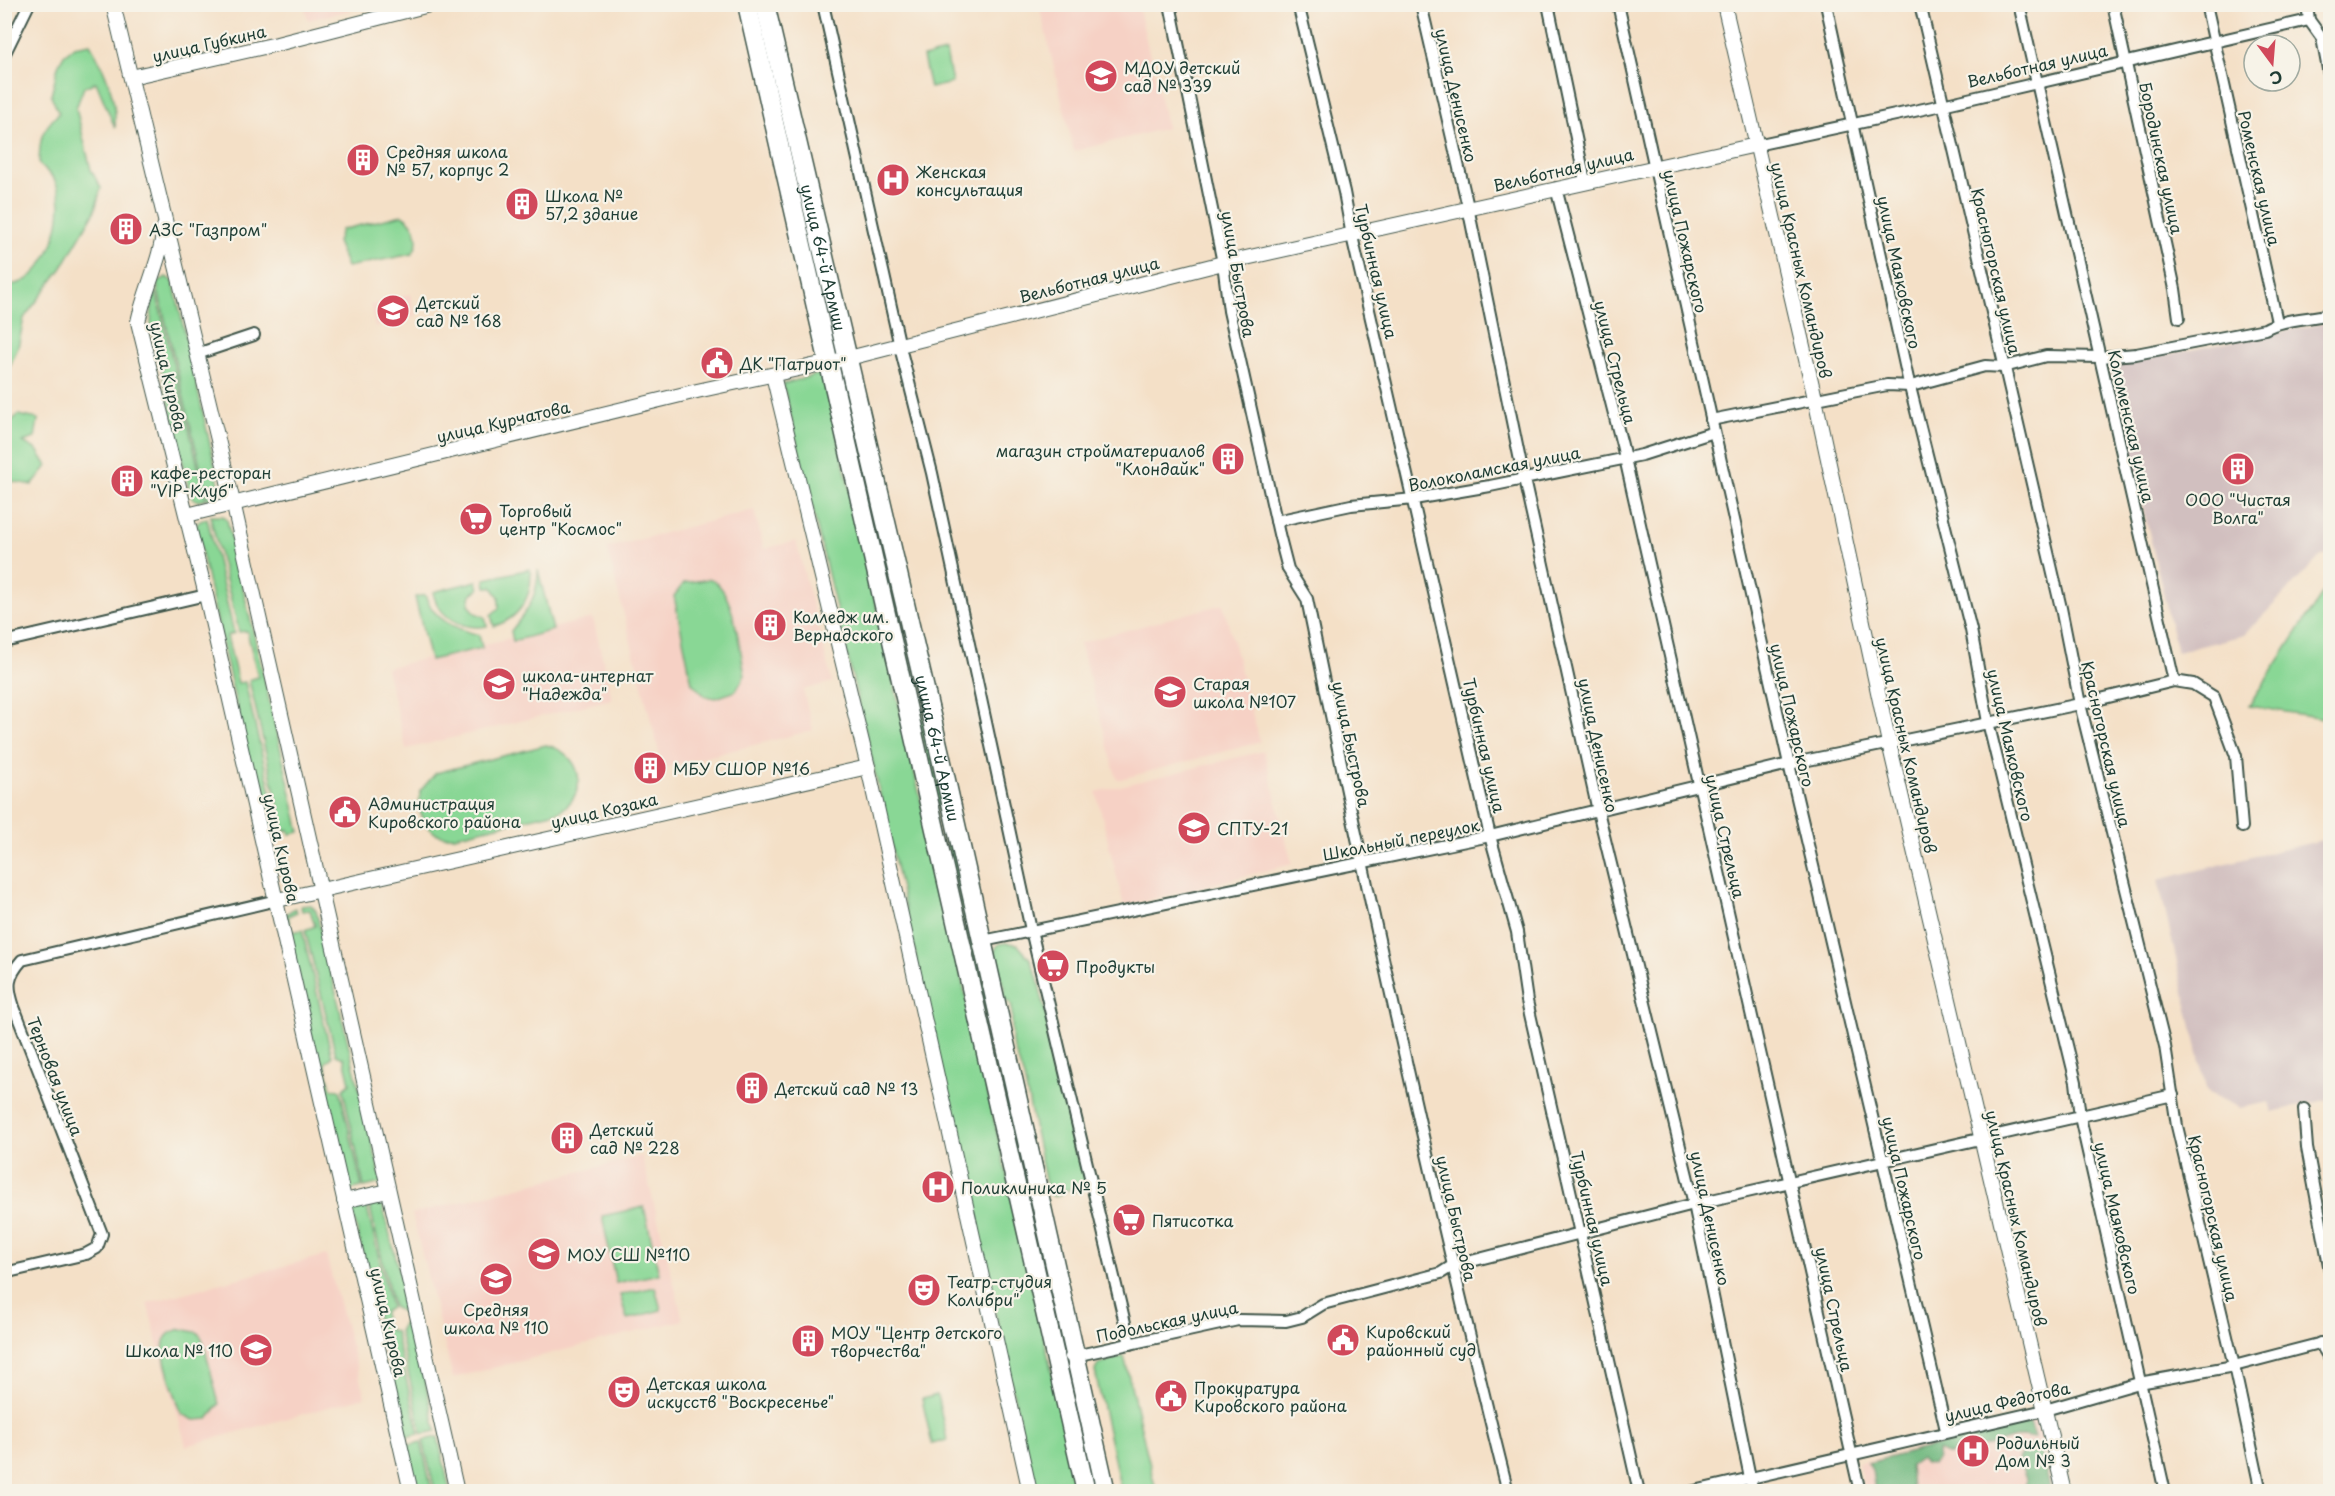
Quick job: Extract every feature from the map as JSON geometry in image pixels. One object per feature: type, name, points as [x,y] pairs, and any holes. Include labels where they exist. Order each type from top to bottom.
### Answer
[{"type":"highway","name":"улица 64-й Армии","points":[[747,4],[1086,1491]]},
{"type":"highway","name":"улица 64-й Армии","points":[[765,4],[983,941],[1106,1491]]},
{"type":"highway","points":[[1010,1162],[1031,1158]]},
{"type":"street","points":[[4,55],[29,4]]},
{"type":"street","name":"улица Кирова","points":[[113,4],[233,502],[457,1491]]},
{"type":"street","name":"улица Губкина","points":[[131,77],[433,4]]},
{"type":"street","points":[[823,4],[900,344],[932,472],[1031,930],[1130,1344]]},
{"type":"street","name":"улица Быстрова","points":[[1170,4],[1223,263],[1229,311],[1276,521],[1288,569],[1307,599],[1361,862],[1452,1266],[1508,1491]]},
{"type":"street","name":"Турбинная улица","points":[[1298,4],[1344,192],[1352,236],[1490,836],[1517,932],[1527,1001],[1582,1233],[1639,1491]]},
{"type":"street","name":"улица Денисенко","points":[[1421,4],[1468,207],[1598,811],[1694,1204],[1753,1491]]},
{"type":"street","points":[[1548,4],[1585,181]]},
{"type":"street","name":"улица Пожарского","points":[[1618,4],[1789,764],[1946,1430]]},
{"type":"street","name":"улица Красных Командиров","points":[[1724,4],[1815,399],[1889,743],[2064,1491]]},
{"type":"street","name":"улица Маяковского","points":[[1826,4],[1911,386],[1971,630],[1988,723],[2076,1082],[2080,1117],[2165,1491]]},
{"type":"street","name":"Красногорская улица","points":[[1920,4],[2061,608],[2080,704],[2166,1046],[2177,1126],[2261,1491]]},
{"type":"street","name":"Коломенская улица","points":[[2019,4],[2174,681]]},
{"type":"street","name":"Бородинская улица","points":[[2113,4],[2175,289],[2179,318]]},
{"type":"street","name":"Роменская улица","points":[[2206,4],[2277,322]]},
{"type":"street","points":[[2307,4],[2308,20],[2322,38],[2331,80]]},
{"type":"street","name":"Вельботная улица","points":[[828,364],[1223,263],[1352,236],[1653,165],[1942,105],[2308,20]]},
{"type":"street","name":"улица Стрельца","points":[[1556,188],[1625,457],[1792,1182],[1860,1491]]},
{"type":"street","name":"улица Кирова","points":[[165,216],[160,252],[144,292],[138,322],[163,430],[187,514],[206,595],[411,1491]]},
{"type":"street","points":[[1711,420],[1887,385],[1911,386],[1985,366],[2004,367],[2046,356],[2101,357],[2136,354],[2265,329],[2277,322],[2299,322],[2331,314]]},
{"type":"street","points":[[197,354],[254,335]]},
{"type":"street","name":"улица Курчатова","points":[[187,514],[773,375],[828,364]]},
{"type":"street","points":[[773,375],[868,767],[1030,1491]]},
{"type":"street","name":"Волоколамская улица","points":[[1276,521],[1351,505],[1414,499],[1525,478],[1669,448],[1690,438],[1714,432]]},
{"type":"street","points":[[4,642],[206,595]]},
{"type":"street","points":[[2174,681],[2193,684],[2214,696],[2236,756],[2242,827]]},
{"type":"street","name":"Школьный переулок","points":[[983,941],[1490,836],[1789,764],[2080,704],[2174,681]]},
{"type":"street","name":"улица Козака","points":[[277,900],[868,767]]},
{"type":"street","name":"Терновая улица","points":[[4,1273],[86,1254],[97,1248],[102,1234],[14,1007],[8,989],[10,974],[22,960],[277,900]]},
{"type":"street","name":"Подольская улица","points":[[1055,1360],[1238,1320],[1286,1321],[1302,1317],[1323,1304],[1442,1274],[1452,1266],[1694,1204],[2173,1095]]},
{"type":"street","points":[[2304,1110],[2307,1148],[2331,1271]]},
{"type":"street","points":[[344,1201],[388,1191]]},
{"type":"street","points":[[2325,1342],[2331,1359]]},
{"type":"street","name":"улица Федотова","points":[[1690,1491],[1946,1430],[2045,1410],[2139,1383],[2234,1366],[2325,1342]]},
{"type":"shaded area","points":[[304,4],[373,4],[373,5],[308,20]]},
{"type":"shaded area","points":[[1039,5],[1138,5],[1167,128],[1074,151]]},
{"type":"shaded area","name":"Детский сад № 168","points":[[410,294],[416,316],[375,327],[370,305]]},
{"type":"shaded area","points":[[2330,322],[2330,553],[2320,557],[2244,635],[2177,652],[2110,366]]},
{"type":"shaded area","points":[[754,510],[764,549],[796,541],[832,682],[803,690],[813,730],[663,768],[607,548]]},
{"type":"shaded area","name":"Старая школа №107","points":[[1223,604],[1260,742],[1117,780],[1080,643]]},
{"type":"shaded area","name":"школа-интернат \"Надежда\"","points":[[593,618],[612,699],[406,749],[386,668]]},
{"type":"shaded area","name":"СПТУ-21","points":[[1264,751],[1292,864],[1124,906],[1096,792]]},
{"type":"shaded area","points":[[2330,838],[2330,1099],[2272,1112],[2269,1102],[2240,1108],[2207,1092],[2158,880]]},
{"type":"shaded area","name":"МОУ СШ №110","points":[[642,1156],[683,1320],[453,1378],[412,1214]]},
{"type":"shaded area","name":"Школа № 110","points":[[326,1255],[365,1397],[186,1446],[147,1303]]},
{"type":"shaded area","name":"Родильный Дом № 3","points":[[2035,1418],[2053,1491],[1865,1491],[1858,1463]]},
{"type":"green space","points":[[90,44],[109,84],[115,117],[115,128],[96,82],[84,87],[76,108],[91,170],[101,188],[94,213],[61,269],[24,318],[18,347],[5,377],[5,287],[22,282],[41,265],[55,237],[58,222],[59,193],[55,181],[39,164],[42,136],[59,113],[51,96],[58,66],[64,55],[74,47]]},
{"type":"green space","points":[[946,52],[952,83],[930,88],[923,57]]},
{"type":"green space","points":[[402,215],[411,223],[416,233],[417,244],[412,254],[347,267],[337,242],[341,230]]},
{"type":"green space","points":[[166,277],[173,281],[220,488],[215,497],[208,499],[158,290],[157,283]]},
{"type":"green space","points":[[156,292],[206,499],[198,501],[191,497],[151,325],[152,301]]},
{"type":"green space","points":[[823,373],[1079,1491],[1035,1491],[877,781],[783,384]]},
{"type":"green space","points":[[841,373],[845,374],[1018,1132],[1016,1136],[1013,1133],[839,377]]},
{"type":"green space","points":[[18,415],[38,419],[35,438],[23,442],[37,450],[47,466],[32,485],[5,480],[5,427]]},
{"type":"green space","points":[[210,516],[223,516],[227,520],[300,832],[290,834],[289,830],[284,831],[249,680],[258,677],[247,631],[239,632]]},
{"type":"green space","points":[[207,518],[234,633],[227,636],[238,683],[245,682],[280,831],[277,832],[279,838],[267,841],[196,527],[198,522]]},
{"type":"green space","points":[[530,569],[530,587],[523,604],[511,618],[494,626],[491,615],[499,608],[499,597],[492,587],[486,587],[485,579]]},
{"type":"green space","points":[[538,570],[553,630],[513,641],[511,631],[534,596]]},
{"type":"green space","points":[[710,579],[718,584],[730,607],[735,621],[745,675],[736,691],[716,698],[705,696],[692,683],[674,596],[684,583]]},
{"type":"green space","points":[[477,581],[479,589],[471,594],[469,604],[475,613],[485,617],[487,626],[460,624],[446,615],[435,601],[433,592]]},
{"type":"green space","points":[[2330,582],[2330,719],[2249,706]]},
{"type":"green space","points":[[425,595],[434,611],[446,622],[479,635],[482,648],[430,660],[415,597]]},
{"type":"green space","points":[[546,745],[558,749],[567,756],[574,764],[578,774],[576,793],[570,803],[560,811],[455,836],[435,833],[426,825],[419,809],[420,791],[436,773]]},
{"type":"green space","points":[[311,905],[316,911],[382,1183],[364,1187],[343,1089],[350,1083],[344,1058],[336,1055],[305,930],[315,926],[310,910],[302,911],[301,906]]},
{"type":"green space","points":[[295,908],[297,912],[288,916],[291,932],[302,930],[332,1057],[325,1063],[331,1089],[340,1090],[362,1187],[346,1191],[284,915]]},
{"type":"green space","points":[[999,944],[1017,944],[1030,959],[1037,976],[1062,1076],[1064,1096],[1072,1114],[1074,1148],[1084,1170],[1085,1187],[1074,1192],[1068,1189],[1056,1197],[1048,1194],[1024,1078],[1012,1043],[1012,1008],[1010,1002],[1005,1001],[1003,995],[1005,987],[994,960]]},
{"type":"green space","points":[[1025,1175],[1028,1175],[1063,1340],[1059,1339]]},
{"type":"green space","points":[[381,1200],[411,1317],[436,1431],[422,1434],[399,1331],[406,1319],[403,1312],[393,1307],[369,1203]]},
{"type":"green space","points":[[366,1204],[391,1308],[384,1312],[384,1324],[389,1330],[395,1331],[419,1434],[405,1437],[352,1209]]},
{"type":"green space","points":[[644,1207],[659,1274],[616,1283],[602,1216]]},
{"type":"green space","points":[[655,1287],[661,1310],[627,1319],[620,1295]]},
{"type":"green space","points":[[181,1329],[199,1333],[203,1341],[219,1404],[208,1419],[194,1420],[182,1414],[169,1376],[164,1355],[165,1339],[170,1333]]},
{"type":"green space","points":[[1124,1356],[1156,1491],[1121,1491],[1095,1371],[1098,1364]]},
{"type":"green space","points":[[937,1395],[947,1440],[932,1444],[922,1399]]},
{"type":"green space","points":[[2029,1422],[2034,1438],[2023,1436],[1962,1452],[1954,1451],[1950,1455],[1937,1450],[1937,1458],[1932,1465],[1924,1463],[1920,1458],[1910,1465],[1912,1491],[1875,1491],[1872,1470],[1868,1463]]},
{"type":"green space","points":[[438,1437],[450,1491],[435,1491],[423,1440]]},
{"type":"green space","points":[[421,1442],[432,1491],[416,1491],[406,1446]]},
{"type":"green space","points":[[2029,1446],[2040,1449],[2051,1491],[2026,1491],[2026,1479],[2018,1459]]},
{"type":"place","name":"МДОУ детский сад № 339","points":[[1101,76]]},
{"type":"place","name":"Средняя школа № 57, корпус 2","points":[[363,160]]},
{"type":"place","name":"Женская консультация","points":[[893,180]]},
{"type":"place","name":"Школа № 57,2 здание","points":[[522,204]]},
{"type":"place","name":"АЗС \"Газпром\"","points":[[126,229]]},
{"type":"place","name":"Детский сад № 168","points":[[393,311]]},
{"type":"place","name":"ДК \"Патриот\"","points":[[717,363]]},
{"type":"place","name":"магазин стройматериалов \"Клондайк\"","points":[[1228,459]]},
{"type":"place","name":"ООО \"Чистая Волга\"","points":[[2238,469]]},
{"type":"place","name":"кафе-ресторан \"VIP-Клуб\"","points":[[127,481]]},
{"type":"place","name":"Торговый центр \"Космос\"","points":[[476,519]]},
{"type":"place","name":"Колледж им. Вернадского","points":[[770,625]]},
{"type":"place","name":"школа-интернат \"Надежда\"","points":[[499,684]]},
{"type":"place","name":"Старая школа №107","points":[[1170,692]]},
{"type":"place","name":"МБУ СШОР №16","points":[[650,768]]},
{"type":"place","name":"Администрация Кировского района","points":[[345,812]]},
{"type":"place","name":"СПТУ-21","points":[[1194,828]]},
{"type":"place","name":"Продукты","points":[[1053,966]]},
{"type":"place","name":"Детский сад № 13","points":[[752,1088]]},
{"type":"place","name":"Детский сад № 228","points":[[567,1138]]},
{"type":"place","name":"Поликлиника № 5","points":[[938,1187]]},
{"type":"place","name":"Пятисотка","points":[[1129,1220]]},
{"type":"place","name":"МОУ СШ №110","points":[[544,1254]]},
{"type":"place","name":"Средняя школа № 110","points":[[496,1279]]},
{"type":"place","name":"Театр-студия Колибри\"","points":[[924,1290]]},
{"type":"place","name":"Кировский районный суд","points":[[1343,1340]]},
{"type":"place","name":"МОУ \"Центр детского творчества\"","points":[[808,1341]]},
{"type":"place","name":"Школа № 110","points":[[256,1350]]},
{"type":"place","name":"Детская школа искусств \"Воскресенье\"","points":[[624,1392]]},
{"type":"place","name":"Прокуратура Кировского района","points":[[1171,1396]]},
{"type":"place","name":"Родильный Дом № 3","points":[[1973,1451]]}]
